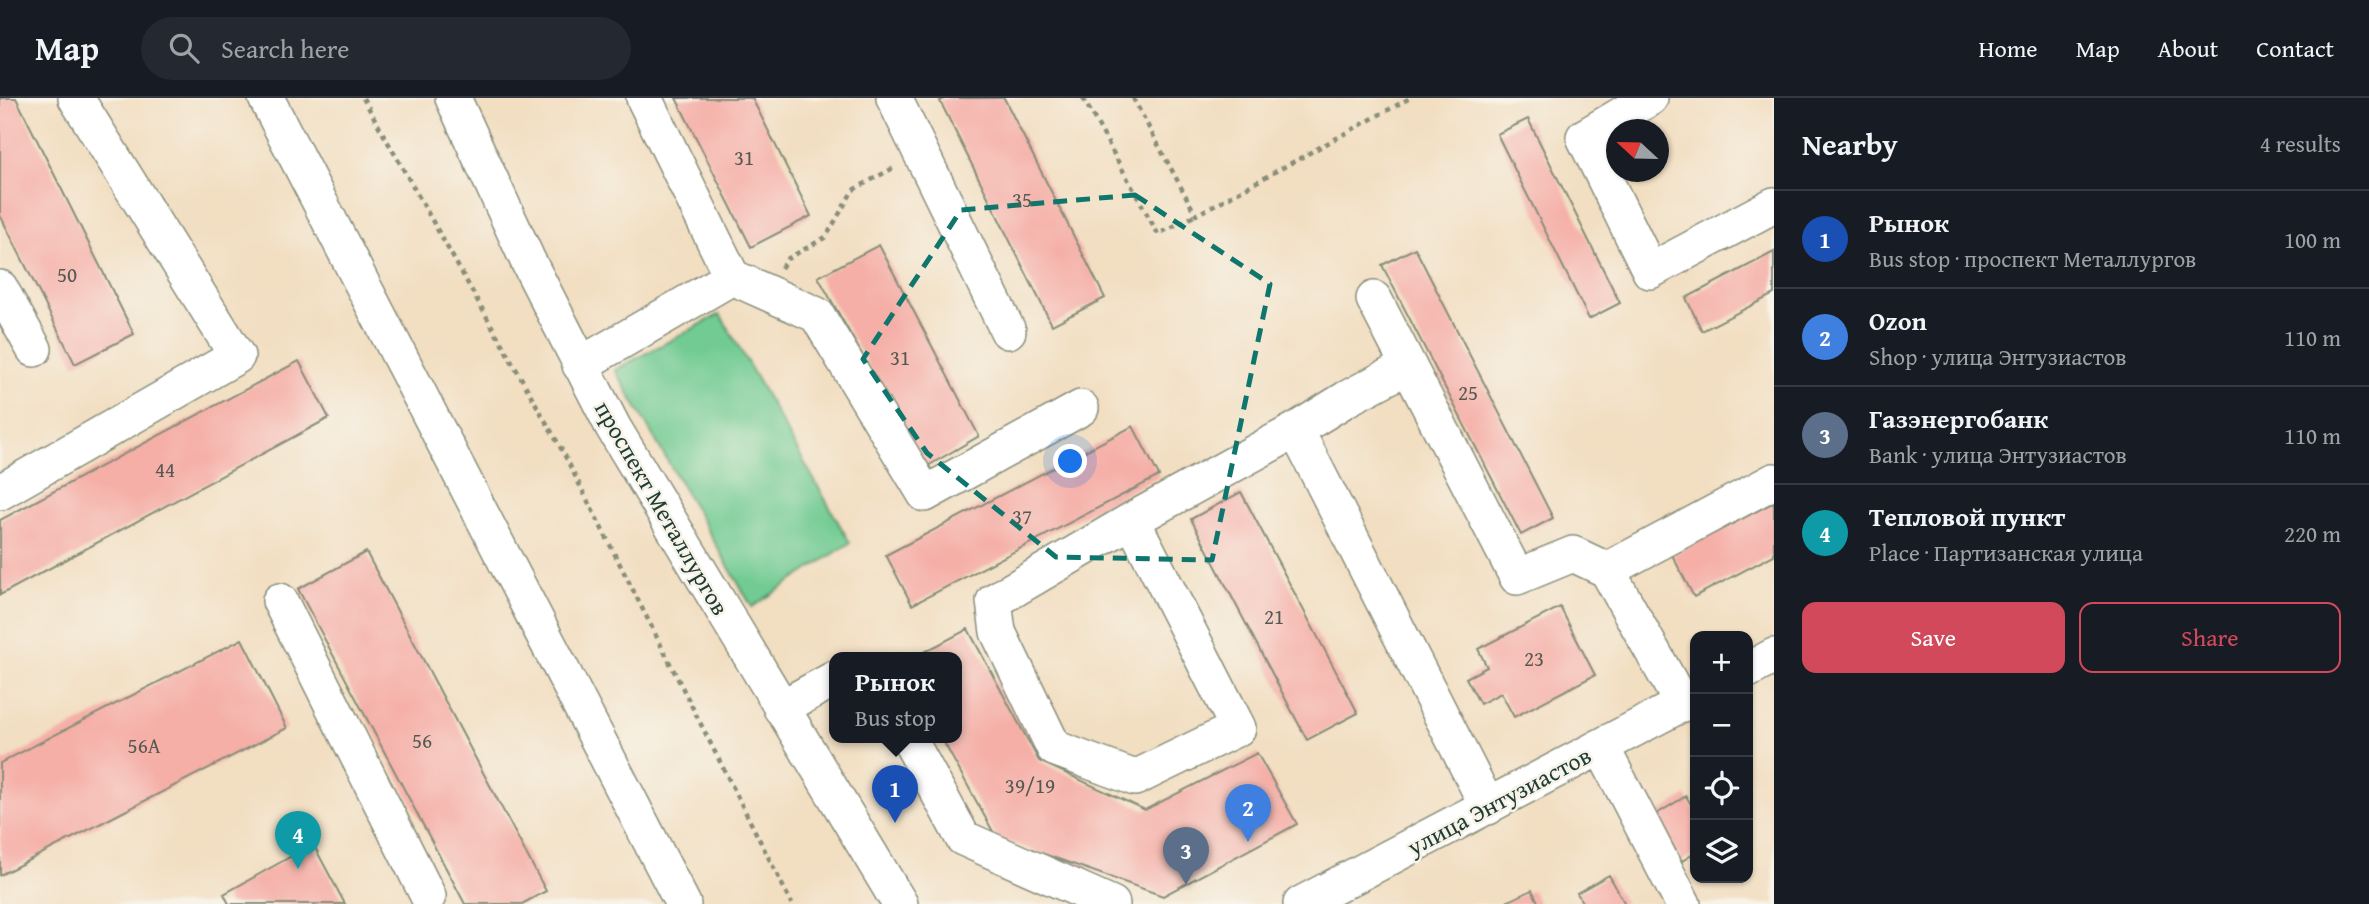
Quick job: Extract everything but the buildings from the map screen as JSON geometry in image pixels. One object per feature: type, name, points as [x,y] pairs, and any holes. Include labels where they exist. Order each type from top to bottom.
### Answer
[{"type":"street","points":[[0,492],[237,356],[76,98]]},
{"type":"street","points":[[266,98],[683,904]]},
{"type":"street","name":"проспект Металлургов","points":[[453,98],[528,261],[613,427],[900,904]]},
{"type":"street","points":[[644,98],[732,277],[817,315],[925,494],[1081,408]]},
{"type":"street","points":[[894,98],[1009,331]]},
{"type":"street","points":[[1650,98],[1584,137],[1650,271],[1774,205]]},
{"type":"street","points":[[580,365],[732,277]]},
{"type":"street","points":[[0,288],[34,349]]},
{"type":"street","points":[[1374,299],[1517,577],[1573,554],[1607,570],[1688,700]]},
{"type":"street","points":[[1132,520],[1238,728],[1135,778],[1054,748],[998,632],[994,601],[1132,520],[1408,366]]},
{"type":"street","points":[[1296,429],[1488,807]]},
{"type":"street","points":[[1607,570],[1774,481]]},
{"type":"street","points":[[280,601],[425,901]]},
{"type":"street","points":[[1753,667],[1774,656]]},
{"type":"street","points":[[781,708],[829,682]]},
{"type":"street","name":"улица Энтузиастов","points":[[1301,904],[1602,748],[1688,700]]},
{"type":"street","points":[[911,743],[963,838],[1112,904]]},
{"type":"street","points":[[1602,748],[1683,904]]},
{"type":"path","points":[[363,98],[563,452],[792,904]]},
{"type":"path","points":[[1083,98],[1158,234],[1410,98]]},
{"type":"path","points":[[1133,98],[1196,215]]},
{"type":"path","points":[[766,292],[786,259],[826,237],[853,190],[921,153]]},
{"type":"highlighted area","points":[[1135,195],[1270,284],[1212,560],[1056,557],[927,453],[863,359],[961,210]]},
{"type":"green space","points":[[720,314],[850,543],[752,607],[615,370]]},
{"type":"place","name":"Рынок","points":[[895,823]]},
{"type":"place","name":"Ozon","points":[[1248,842]]},
{"type":"place","name":"Тепловой пункт","points":[[298,869]]},
{"type":"place","name":"Газэнергобанк","points":[[1186,885]]}]
